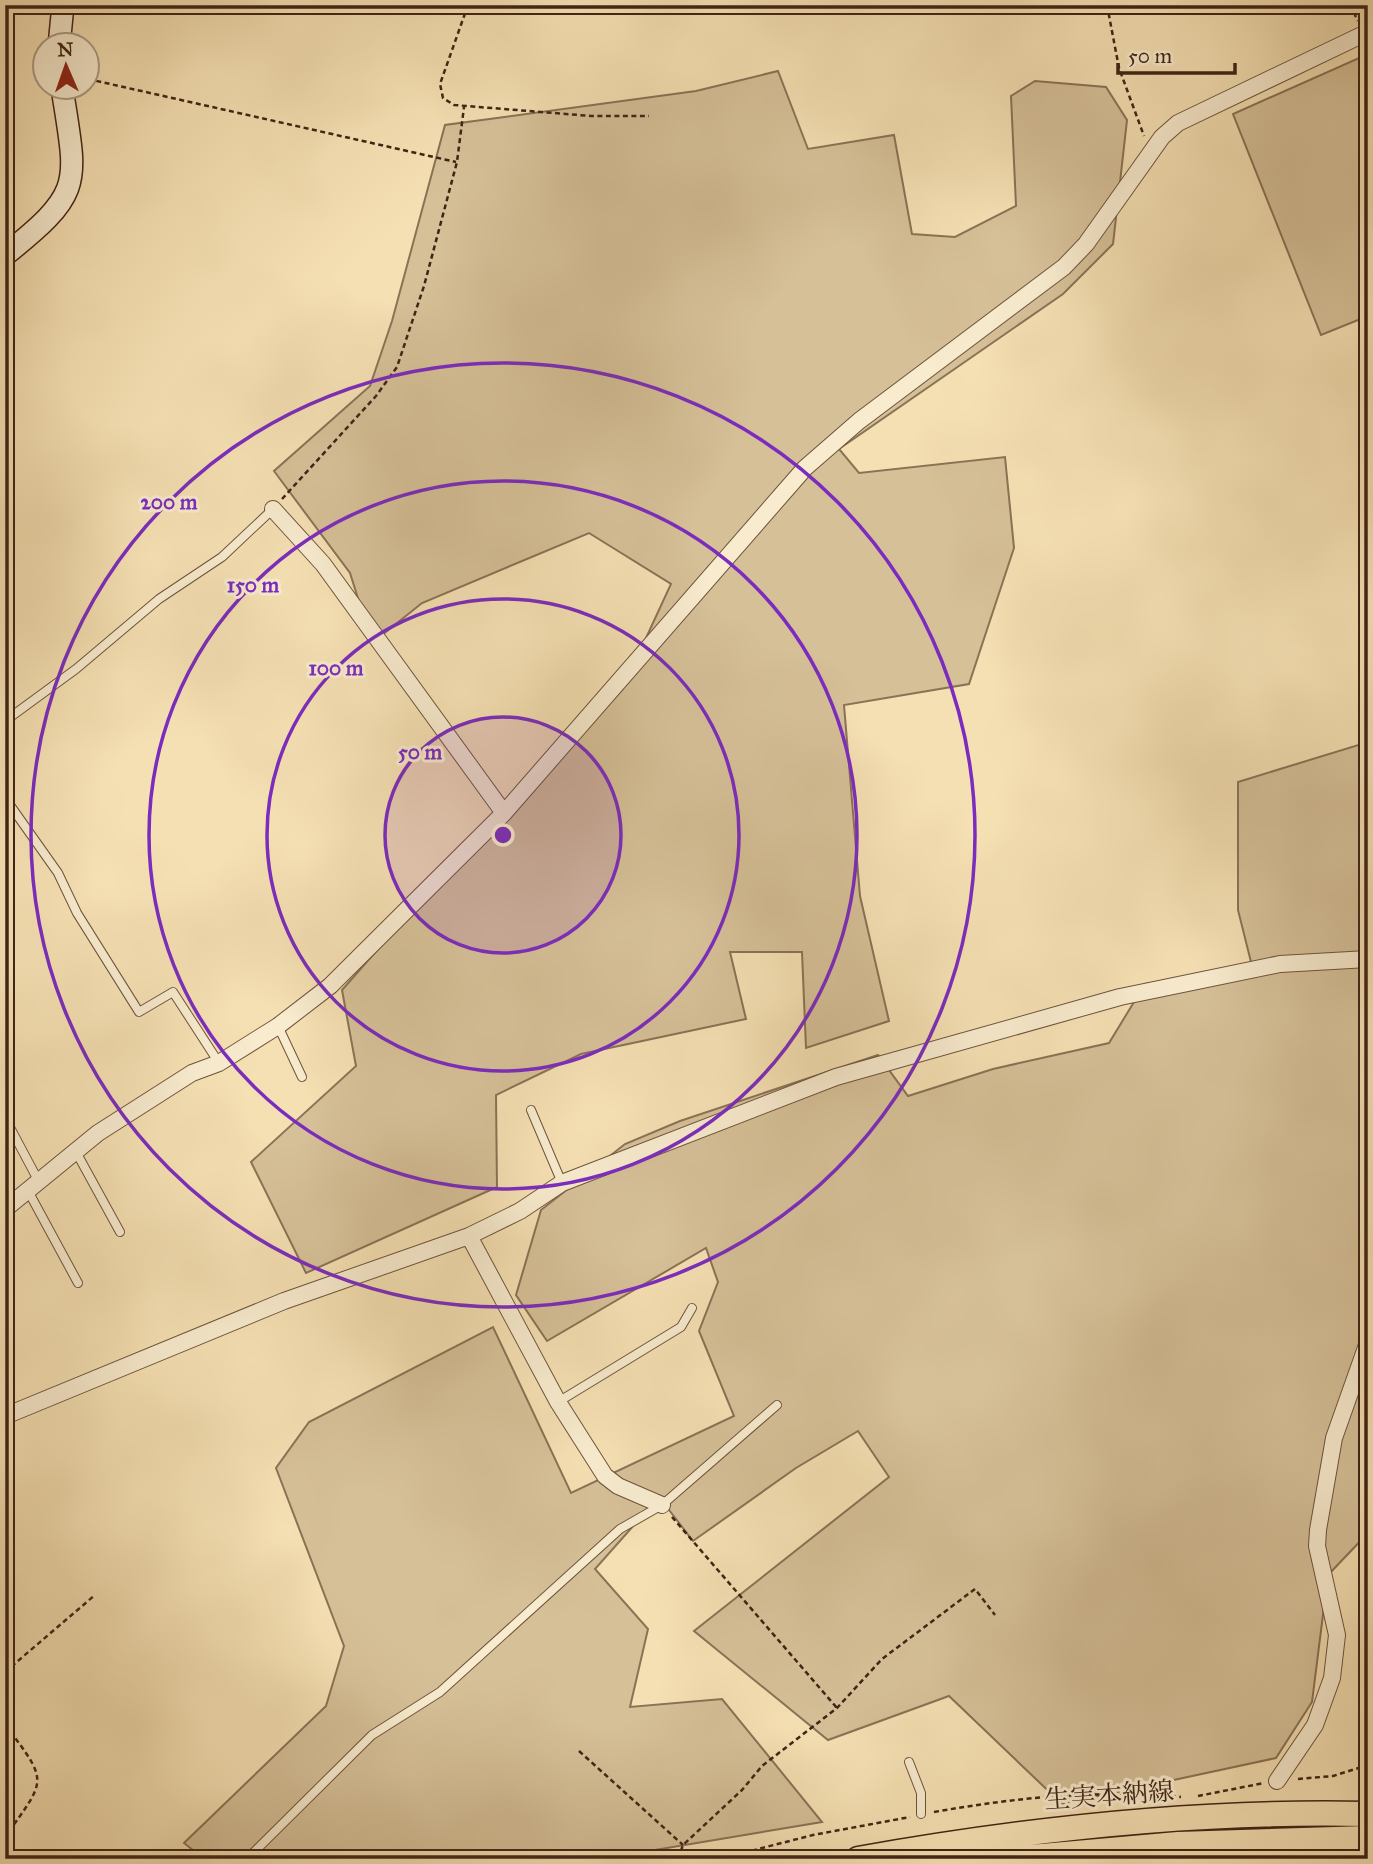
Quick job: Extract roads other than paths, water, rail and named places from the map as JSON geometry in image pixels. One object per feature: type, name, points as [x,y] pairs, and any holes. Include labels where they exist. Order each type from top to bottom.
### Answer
[{"type":"main road","name":"生実本納線","points":[[858,1859],[1034,1830],[1231,1816],[1368,1814]]},
{"type":"main road","name":"生実本納線","points":[[1007,1859],[1178,1844],[1368,1838]]},
{"type":"street","points":[[60,32],[63,5]]},
{"type":"street","points":[[5,1209],[75,1150],[192,1073],[219,1063],[278,1026],[330,986],[504,813],[805,468],[859,421],[1064,267],[1086,244],[1151,154],[1178,123],[1368,32]]},
{"type":"street","points":[[5,255],[58,209],[68,193],[72,175],[64,102]]},
{"type":"street","points":[[273,509],[323,564],[504,813]]},
{"type":"street","points":[[8,1409],[284,1301],[469,1236],[520,1211],[562,1183],[836,1077],[1121,997],[1280,964],[1368,959]]},
{"type":"street","points":[[469,1236],[558,1402],[605,1476],[618,1486],[662,1505]]},
{"type":"street","points":[[1278,1781],[1315,1725],[1332,1678],[1337,1635],[1317,1546],[1318,1530],[1334,1438],[1368,1342]]},
{"type":"lane","points":[[5,721],[76,669],[159,600],[222,557],[273,509]]},
{"type":"lane","points":[[5,798],[58,873],[77,913],[139,1012],[173,992],[219,1063]]},
{"type":"lane","points":[[278,1026],[302,1077]]},
{"type":"lane","points":[[531,1111],[562,1183]]},
{"type":"lane","points":[[5,1118],[78,1283]]},
{"type":"lane","points":[[75,1150],[120,1232]]},
{"type":"lane","points":[[558,1402],[681,1327],[692,1308]]},
{"type":"lane","points":[[247,1859],[372,1735],[440,1692],[620,1529],[662,1505],[777,1405]]},
{"type":"lane","points":[[909,1762],[921,1793],[921,1814]]}]
